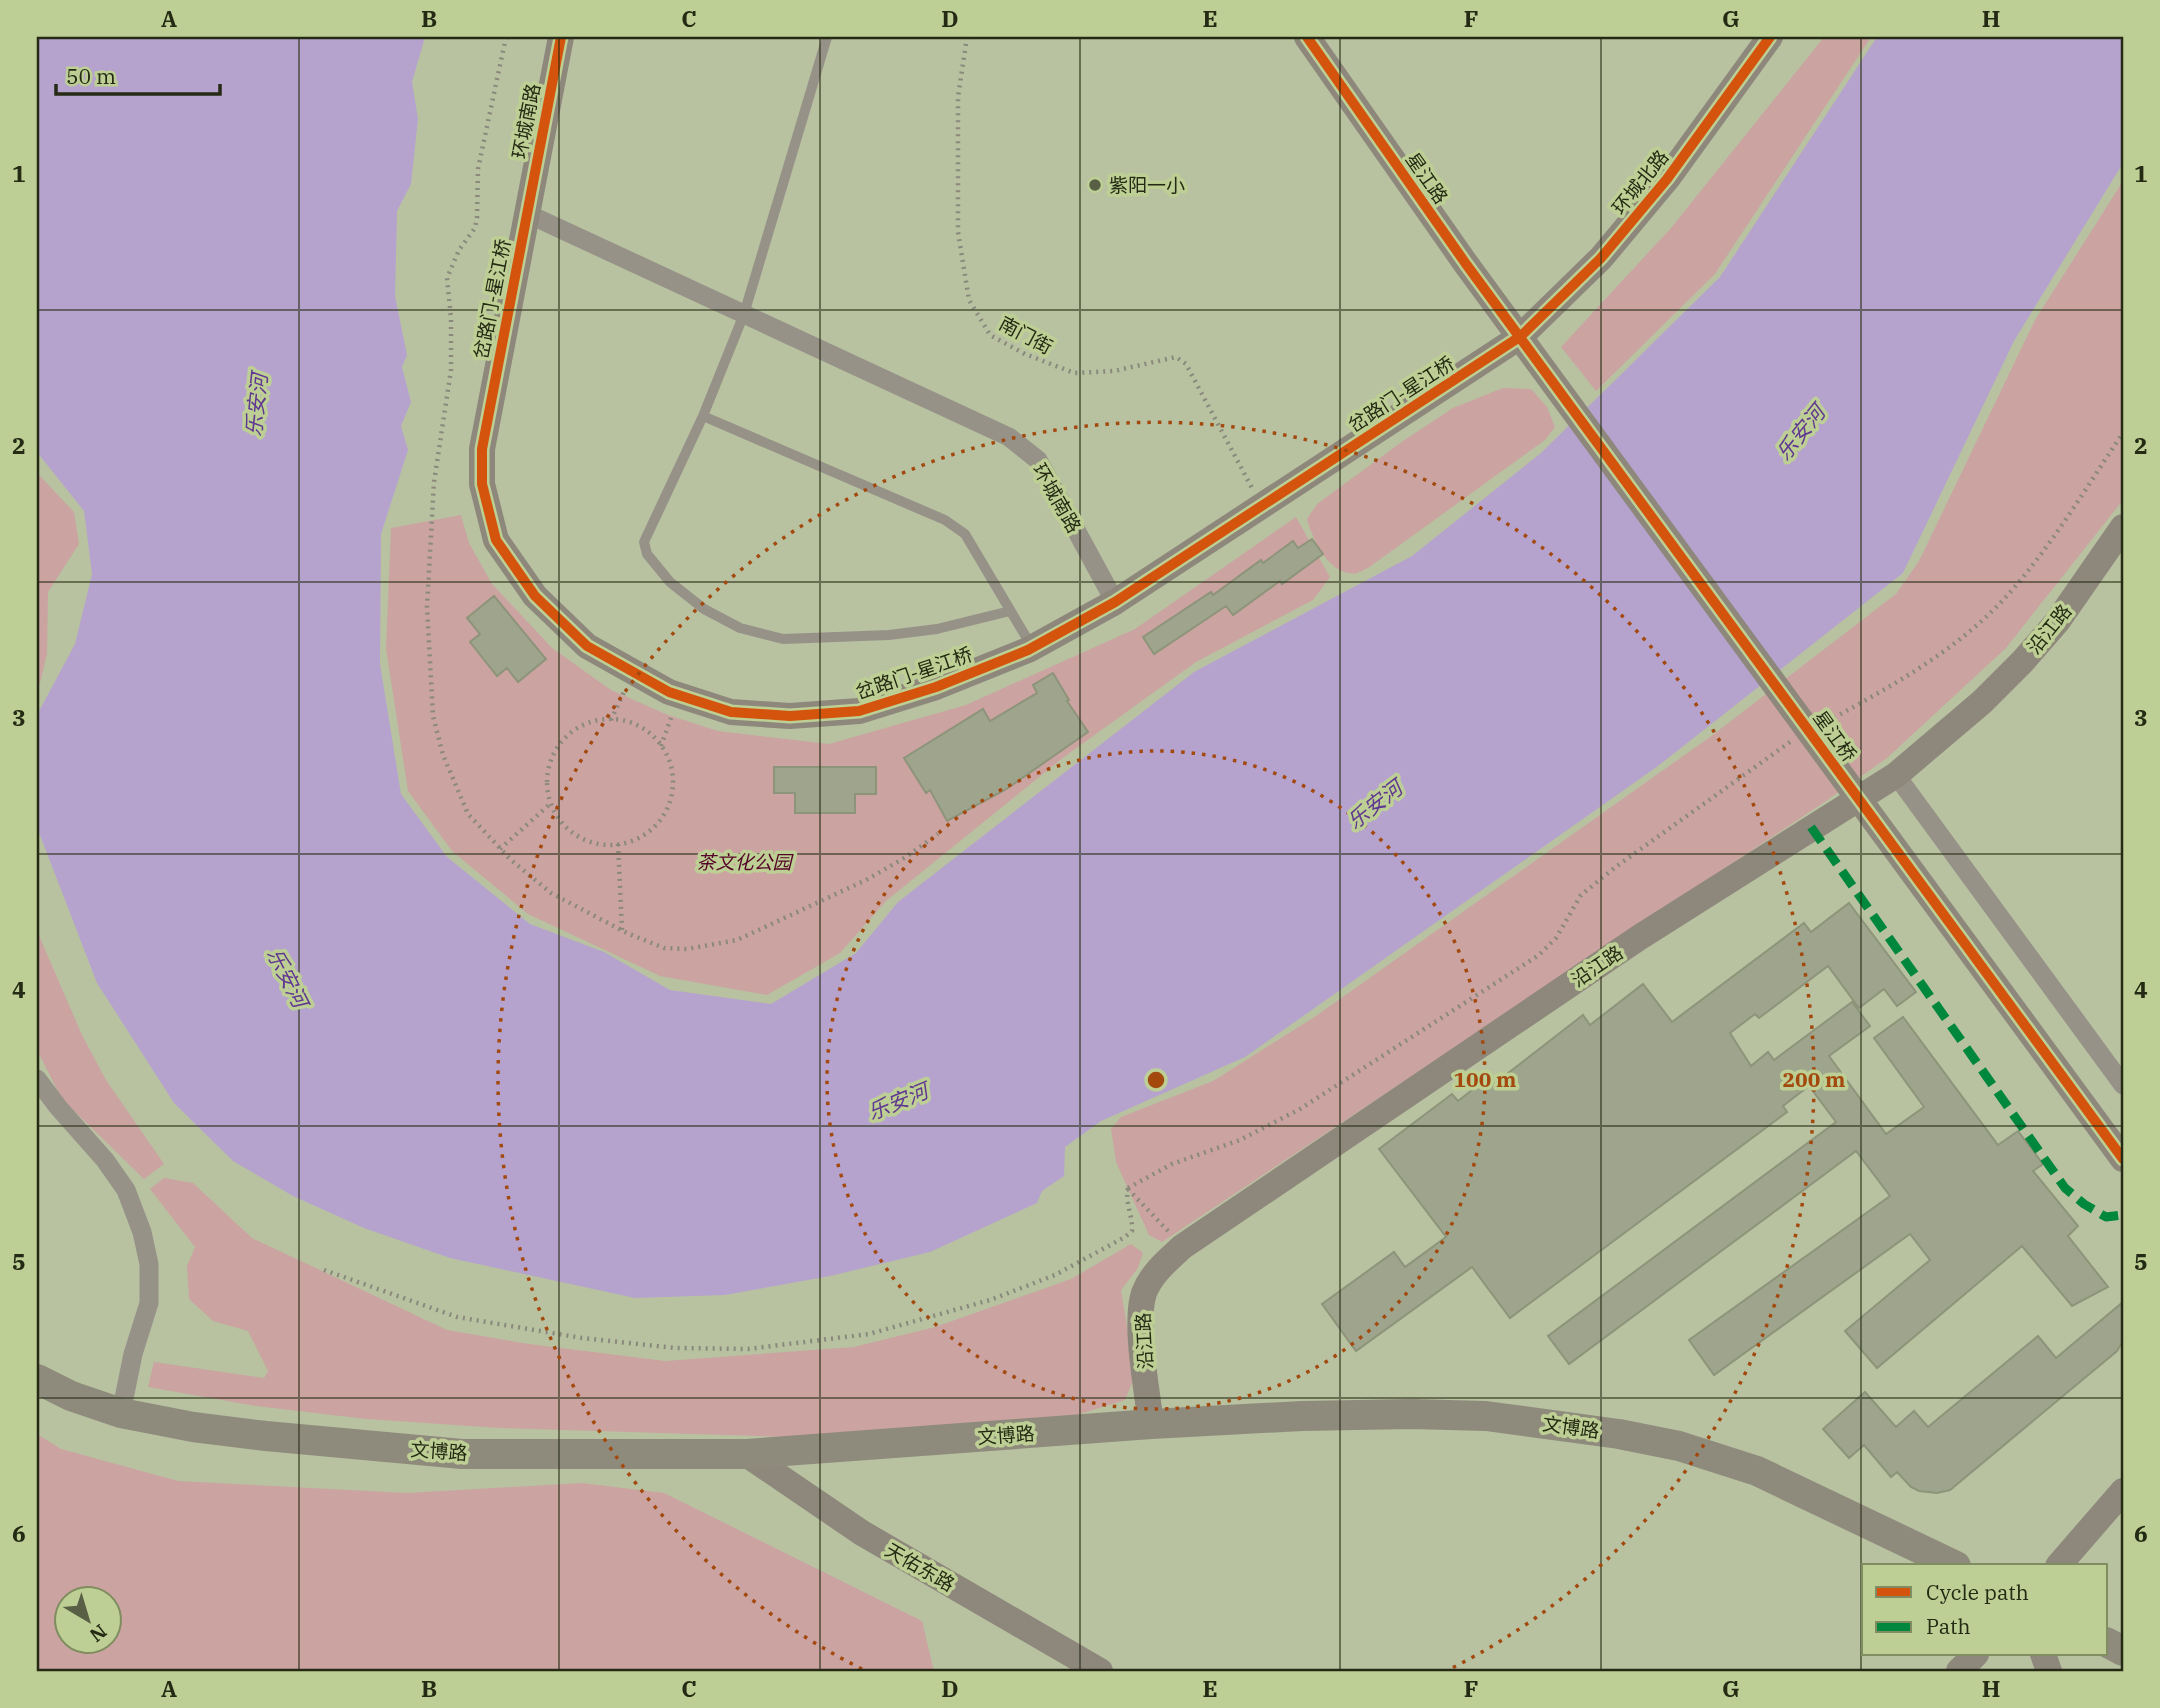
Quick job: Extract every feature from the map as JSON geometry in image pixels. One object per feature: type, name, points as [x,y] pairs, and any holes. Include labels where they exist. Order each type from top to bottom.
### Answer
[{"type":"main road","name":"文博路","points":[[37,1379],[71,1396],[121,1413],[193,1427],[462,1454],[746,1454],[1151,1424],[1410,1414],[1486,1416],[1619,1434],[1679,1447],[1758,1471],[1952,1564]]},
{"type":"street","name":"环城南路","points":[[561,37],[526,213],[1009,437],[1038,460],[1115,602]]},
{"type":"street","name":"星江路","points":[[1307,37],[1466,264],[1521,336]]},
{"type":"street","name":"环城北路","points":[[1521,336],[1601,258],[1667,178],[1770,37]]},
{"type":"street","name":"岔路门-星江桥","points":[[526,213],[482,449],[482,484],[496,540],[535,596],[587,646],[680,696],[731,712],[790,716],[859,711],[936,687],[1032,647],[1115,602],[1521,336]]},
{"type":"street","name":"星江桥","points":[[1521,336],[2122,1156]]},
{"type":"street","name":"沿江路","points":[[1151,1424],[1140,1315],[1145,1291],[1158,1270],[1182,1247],[1640,937],[1896,775],[1982,702],[2023,661],[2057,622],[2123,527]]},
{"type":"street","points":[[1896,775],[2123,1085]]},
{"type":"street","points":[[37,1079],[105,1160],[126,1190],[142,1232],[149,1264],[149,1303],[133,1354],[121,1413]]},
{"type":"street","name":"天佑东路","points":[[746,1454],[862,1533],[1100,1671]]},
{"type":"street","points":[[2060,1564],[2123,1491]]},
{"type":"street","points":[[1959,1671],[1974,1656]]},
{"type":"lane","points":[[827,37],[744,314],[704,416],[644,542],[648,554],[670,582],[704,609],[740,628],[783,639],[889,635],[937,629],[1010,611]]},
{"type":"lane","points":[[704,416],[945,520],[965,534],[1032,647]]},
{"type":"path","points":[[1817,727],[1947,649],[2003,600],[2034,564],[2123,433]]},
{"type":"path","points":[[611,720],[633,672]]},
{"type":"path","points":[[661,746],[680,696]]},
{"type":"path","points":[[611,720],[622,720],[641,727],[661,746],[668,757],[673,776],[671,798],[662,818],[647,833],[628,843],[607,845],[586,841],[567,830],[554,813],[547,792],[547,772],[554,753],[566,737],[583,725],[611,720]]},
{"type":"path","points":[[1128,1188],[1172,1164],[1240,1140],[1300,1109],[1539,955],[1556,938],[1581,895],[1617,866],[1794,740]]},
{"type":"path","points":[[500,849],[551,803]]},
{"type":"path","points":[[618,844],[621,930]]},
{"type":"path","points":[[1128,1188],[1182,1247]]},
{"type":"path","points":[[324,1270],[457,1317],[582,1338],[676,1348],[748,1349],[869,1334],[990,1300],[1055,1275],[1132,1231],[1126,1201],[1128,1188]]},
{"type":"green space","points":[[1824,37],[1871,37],[1715,274],[1596,391],[1561,347],[1671,228]]},
{"type":"green space","points":[[2123,181],[2123,500],[2006,648],[1887,758],[1826,801],[1162,1242],[1149,1235],[1116,1162],[1111,1129],[1121,1117],[1213,1081],[1313,1018],[1710,737],[1896,594],[1919,561],[2035,320]]},
{"type":"green space","points":[[1503,388],[1531,389],[1547,407],[1555,427],[1545,440],[1368,568],[1355,574],[1342,571],[1327,560],[1318,547],[1307,519],[1317,504],[1453,408]]},
{"type":"green space","points":[[37,473],[74,512],[79,544],[48,592],[47,654],[37,695]]},
{"type":"green space","name":"茶文化公园","points":[[461,515],[469,543],[492,584],[552,648],[611,690],[668,715],[718,731],[829,744],[966,705],[1135,629],[1296,517],[1330,577],[1313,600],[1196,662],[1064,757],[886,901],[840,953],[767,995],[660,976],[528,914],[452,851],[408,791],[386,649],[391,528]]},
{"type":"green space","points":[[37,931],[82,1035],[106,1080],[164,1164],[144,1179],[62,1099],[37,1050]]},
{"type":"green space","points":[[164,1178],[193,1183],[252,1238],[447,1330],[529,1344],[665,1361],[854,1347],[935,1327],[1071,1279],[1131,1244],[1143,1253],[1138,1268],[1121,1290],[1135,1376],[1125,1400],[1051,1423],[790,1437],[499,1428],[366,1419],[256,1406],[148,1387],[154,1362],[264,1378],[268,1371],[248,1331],[213,1321],[189,1299],[187,1266],[195,1247],[150,1189]]},
{"type":"green space","points":[[37,1434],[61,1449],[178,1481],[407,1493],[582,1483],[664,1493],[922,1621],[934,1671],[37,1671]]},
{"type":"water","name":"乐安河","points":[[37,37],[425,37],[412,82],[418,119],[411,184],[397,211],[395,296],[407,355],[402,367],[411,402],[401,426],[408,450],[381,534],[380,664],[401,794],[447,857],[530,924],[604,952],[670,990],[771,1004],[856,953],[898,902],[1194,672],[1412,556],[1541,453],[1720,277],[1877,37],[2123,37],[2123,163],[2014,341],[1903,573],[1658,766],[1245,1057],[1101,1121],[1065,1147],[1064,1176],[1042,1191],[1037,1203],[930,1252],[830,1276],[725,1295],[635,1298],[450,1258],[364,1228],[293,1196],[233,1161],[174,1103],[97,983],[38,830],[37,818],[37,715],[75,644],[92,574],[84,511],[37,452]]},
{"type":"building","points":[[1312,539],[1323,554],[1282,584],[1280,581],[1233,615],[1226,606],[1154,654],[1143,637],[1211,592],[1213,595],[1261,560],[1263,563],[1293,541],[1298,548]]},
{"type":"building","points":[[494,596],[546,659],[518,682],[507,668],[497,676],[470,642],[480,634],[467,618]]},
{"type":"building","points":[[1053,673],[1069,700],[1067,701],[1088,732],[1005,790],[947,821],[930,790],[926,793],[904,758],[983,709],[990,721],[1037,693],[1033,685]]},
{"type":"building","points":[[774,767],[876,767],[876,794],[855,794],[855,813],[795,813],[795,793],[774,793]]},
{"type":"building","points":[[1849,903],[1916,992],[1897,1006],[1884,989],[1859,1008],[1828,966],[1759,1018],[1755,1014],[1730,1033],[1751,1066],[1768,1052],[1774,1060],[1852,1002],[1870,1026],[1829,1056],[1886,1134],[1924,1107],[1874,1038],[1903,1017],[1998,1145],[2018,1131],[2043,1164],[2033,1171],[2078,1226],[2068,1236],[2108,1287],[2072,1306],[2022,1246],[1877,1368],[1845,1331],[1930,1260],[1910,1234],[1714,1375],[1689,1340],[1890,1196],[1856,1151],[1569,1364],[1548,1336],[1836,1122],[1809,1086],[1783,1106],[1787,1112],[1510,1318],[1472,1267],[1356,1351],[1322,1304],[1394,1252],[1405,1267],[1446,1237],[1379,1149],[1452,1094],[1458,1101],[1480,1084],[1485,1091],[1583,1015],[1590,1025],[1643,984],[1672,1022],[1804,923],[1811,932]]},
{"type":"building","points":[[2123,1302],[2123,1341],[2117,1351],[1950,1490],[1937,1493],[1919,1491],[1911,1487],[1897,1472],[1891,1477],[1864,1445],[1849,1458],[1823,1429],[1865,1392],[1896,1427],[1914,1411],[1928,1427],[2038,1336],[2056,1358]]},
{"type":"marked path","points":[[1811,827],[2065,1188],[2106,1217],[2123,1215]]},
{"type":"cycle path","points":[[561,37],[482,449],[482,484],[496,540],[535,596],[587,646],[669,692],[731,712],[790,716],[859,711],[936,687],[1028,650],[1115,602],[1521,336],[1601,258],[1667,179],[1770,37]]},
{"type":"cycle path","points":[[1307,37],[1466,264],[2123,1159]]},
{"type":"place","name":"紫阳一小","points":[[1095,185]]}]
